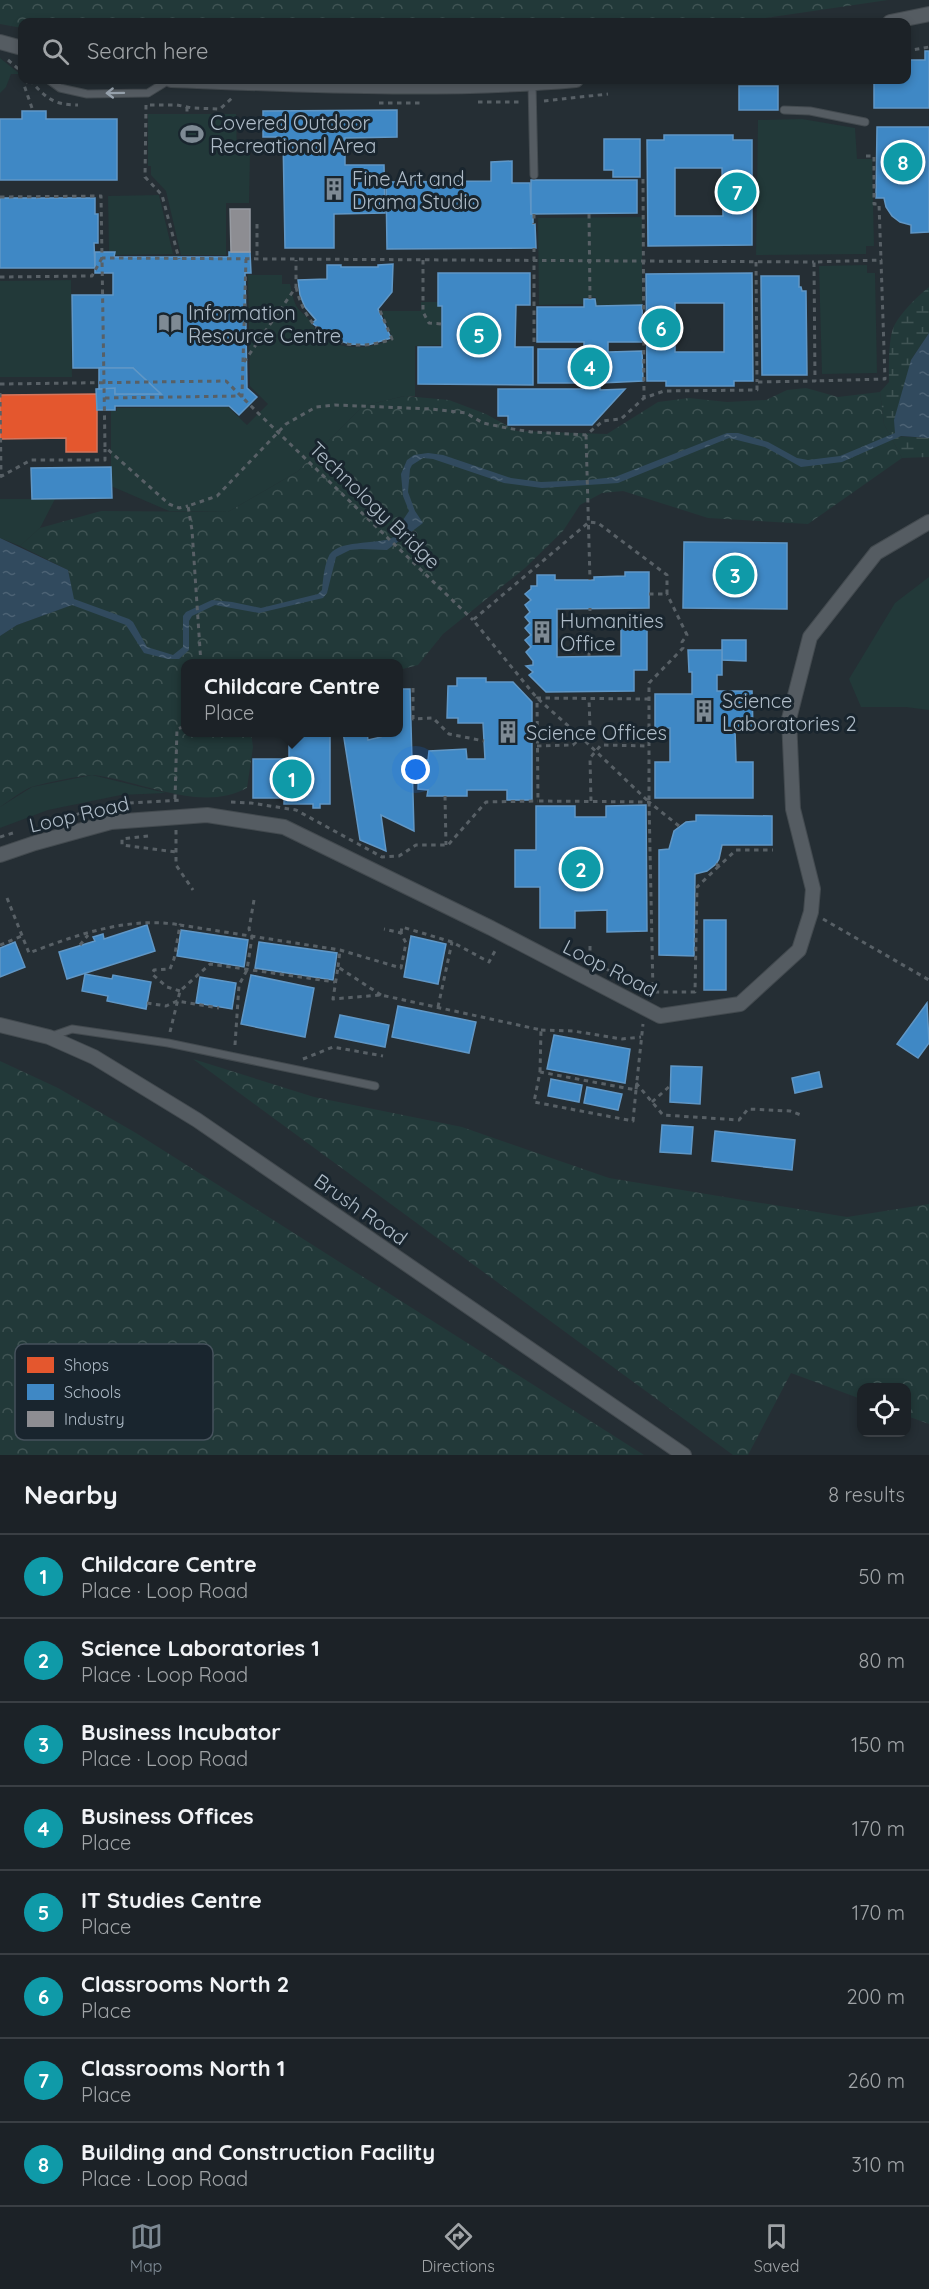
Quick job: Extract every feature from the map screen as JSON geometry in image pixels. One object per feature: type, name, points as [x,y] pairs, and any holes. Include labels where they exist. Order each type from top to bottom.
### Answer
[{"type":"street","points":[[910,18],[929,14]]},
{"type":"street","points":[[0,42],[18,49]]},
{"type":"street","points":[[287,84],[346,86],[532,84]]},
{"type":"street","name":"Loop Road","points":[[0,855],[111,822],[207,816],[284,827],[491,928],[660,1016],[740,1004],[799,950],[811,912],[813,890],[793,809],[789,719],[810,637],[876,553],[929,522]]},
{"type":"street","name":"Brush Road","points":[[0,1024],[49,1037],[94,1057],[197,1120],[684,1455]]},
{"type":"lane","points":[[54,84],[60,88],[97,94],[148,93],[163,84]]},
{"type":"lane","points":[[532,84],[534,175]]},
{"type":"lane","points":[[784,110],[810,111],[865,122]]},
{"type":"lane","points":[[49,1037],[72,1029],[168,1043],[375,1086]]},
{"type":"path","points":[[911,50],[929,46]]},
{"type":"path","points":[[5,57],[18,68]]},
{"type":"path","points":[[25,84],[33,111]]},
{"type":"path","points":[[146,105],[145,177],[162,195],[179,259]]},
{"type":"path","points":[[187,107],[187,114]]},
{"type":"path","points":[[758,382],[885,379],[879,204],[874,204],[874,156],[866,156]]},
{"type":"path","points":[[643,179],[644,398]]},
{"type":"path","points":[[0,197],[101,196],[105,460],[31,460],[0,477],[0,393]]},
{"type":"path","points":[[534,214],[534,224]]},
{"type":"path","points":[[590,214],[590,299]]},
{"type":"path","points":[[257,224],[257,259]]},
{"type":"path","points":[[534,248],[534,342]]},
{"type":"path","points":[[102,258],[756,262],[881,260]]},
{"type":"path","points":[[0,277],[92,276],[102,258]]},
{"type":"path","points":[[105,398],[242,396],[246,259]]},
{"type":"path","points":[[296,260],[296,287],[300,304],[311,324],[333,340],[350,345],[367,346],[393,339],[379,308]]},
{"type":"path","points":[[376,260],[376,267]]},
{"type":"path","points":[[423,260],[423,312],[429,323],[442,324]]},
{"type":"path","points":[[105,447],[170,504],[179,508],[217,496],[286,424],[316,407],[335,405],[432,409],[466,413],[483,423],[507,428],[531,432],[586,435],[603,421],[621,419],[644,398],[664,391],[757,390],[756,262]]},
{"type":"path","points":[[814,262],[815,381]]},
{"type":"path","points":[[243,363],[296,287]]},
{"type":"path","name":"Technology Bridge","points":[[0,384],[226,381],[473,620],[537,698],[596,750],[649,802],[679,826]]},
{"type":"path","points":[[586,435],[590,580]]},
{"type":"path","points":[[188,507],[192,530],[201,659]]},
{"type":"path","points":[[473,620],[589,522],[598,523],[667,575],[668,594],[687,635],[682,642],[683,648],[649,683],[653,992],[695,992],[697,887],[717,865],[736,850],[773,850]]},
{"type":"path","points":[[649,594],[668,594]]},
{"type":"path","points":[[589,656],[590,608]]},
{"type":"path","points":[[413,688],[413,719],[433,718],[449,734],[484,741]]},
{"type":"path","points":[[649,699],[537,698],[538,801],[649,802]]},
{"type":"path","points":[[537,746],[573,745],[590,728],[589,698]]},
{"type":"path","points":[[181,728],[177,729],[176,866],[193,890]]},
{"type":"path","points":[[591,801],[590,758],[601,745],[649,746]]},
{"type":"path","points":[[446,796],[446,844]]},
{"type":"path","points":[[165,834],[176,832]]},
{"type":"path","points":[[154,835],[122,840],[122,844],[176,852]]},
{"type":"path","points":[[7,898],[29,952],[66,939],[139,923],[165,923],[340,950],[401,968],[406,943],[401,933],[402,927],[452,942],[489,962],[495,951]]},
{"type":"path","points":[[234,1056],[239,985],[247,970],[252,937],[249,929],[254,900]]},
{"type":"path","points":[[811,912],[929,980]]},
{"type":"path","points":[[180,926],[170,969],[154,970],[152,974],[167,987],[180,991]]},
{"type":"path","points":[[384,928],[401,933]]},
{"type":"path","points":[[80,945],[89,933]]},
{"type":"path","points":[[0,945],[22,936]]},
{"type":"path","points":[[438,1008],[452,942]]},
{"type":"path","points":[[590,946],[590,959]]},
{"type":"path","points":[[340,950],[333,999],[381,995],[541,1030],[573,1031],[622,1039],[642,1036]]},
{"type":"path","points":[[168,1043],[180,991],[210,964],[336,982]]},
{"type":"path","points":[[338,967],[381,995]]},
{"type":"path","points":[[147,1002],[165,1006],[177,1001],[219,1008]]},
{"type":"path","points":[[541,1030],[540,1072],[534,1102],[633,1121],[643,1024]]},
{"type":"path","points":[[285,1067],[333,1047],[383,1056]]},
{"type":"path","points":[[540,1072],[636,1090]]},
{"type":"path","points":[[636,1083],[663,1115],[739,1120],[748,1109],[790,1111],[801,1115]]},
{"type":"path","points":[[652,1102],[670,1085]]},
{"type":"green space","points":[[0,0],[888,0],[766,18],[18,18],[18,27],[0,24]]},
{"type":"green space","points":[[0,58],[18,74],[11,74],[6,87],[0,93]]},
{"type":"green space","points":[[148,114],[236,114],[237,153],[250,153],[249,203],[226,203],[226,255],[181,255],[166,191],[151,175],[151,166],[148,166]]},
{"type":"green space","points":[[802,119],[855,128],[857,159],[872,159],[874,246],[866,246],[866,254],[756,255],[758,120]]},
{"type":"green space","points":[[159,195],[173,254],[115,255],[115,251],[109,251],[108,196]]},
{"type":"green space","points":[[642,217],[642,305],[596,305],[596,297],[583,298],[583,304],[539,305],[538,218]]},
{"type":"green space","points":[[867,265],[867,273],[875,273],[877,373],[822,374],[819,266]]},
{"type":"green space","points":[[248,275],[282,275],[282,284],[290,284],[297,307],[317,331],[336,344],[347,346],[370,346],[393,339],[381,311],[421,311],[421,302],[438,302],[438,306],[441,307],[441,345],[415,346],[415,396],[405,396],[363,406],[297,472],[228,512],[169,511],[111,486],[111,411],[117,411],[117,408],[228,407],[247,425],[268,404],[250,386]]},
{"type":"green space","points":[[71,280],[72,377],[0,377],[0,281]]},
{"type":"green space","points":[[929,287],[929,333],[911,360],[896,436],[929,438],[929,457],[902,458],[884,424],[880,392],[889,382],[890,346],[894,326],[905,310]]},
{"type":"green space","points":[[806,388],[838,397],[880,392],[884,424],[902,458],[808,524],[708,518],[623,491],[602,493],[580,505],[563,531],[525,568],[443,634],[418,665],[403,669],[403,659],[181,659],[181,737],[252,737],[253,747],[247,788],[229,795],[191,796],[89,775],[31,787],[0,807],[0,636],[17,625],[74,604],[68,570],[20,546],[40,528],[101,511],[228,512],[297,472],[363,406],[405,396],[449,400],[486,414],[517,431],[607,434],[658,402],[689,398],[727,402],[766,400],[787,390]]},
{"type":"green space","points":[[0,499],[55,499],[40,528],[20,546],[0,538]]},
{"type":"green space","points":[[929,577],[929,710],[906,707],[861,707],[849,679],[895,603]]},
{"type":"green space","points":[[92,775],[166,793],[121,795],[48,810],[0,828],[0,807],[32,787]]},
{"type":"green space","points":[[193,1059],[314,1097],[462,1127],[609,1178],[847,1217],[929,1204],[929,1424],[911,1417],[911,1383],[857,1383],[857,1398],[791,1373],[748,1455],[733,1455]]},
{"type":"green space","points":[[0,1061],[58,1088],[136,1133],[644,1455],[0,1455]]},
{"type":"water","points":[[929,333],[929,438],[901,436],[842,462],[801,467],[765,447],[729,438],[618,483],[542,488],[504,483],[433,459],[423,458],[410,469],[408,492],[415,511],[423,523],[387,550],[350,550],[336,557],[327,593],[323,598],[259,613],[215,605],[192,616],[189,621],[189,650],[179,659],[168,659],[144,653],[126,625],[72,605],[17,625],[0,636],[0,538],[68,570],[74,599],[129,619],[147,647],[173,655],[183,647],[183,616],[186,612],[212,600],[261,608],[318,594],[322,590],[328,558],[332,552],[347,545],[387,540],[398,534],[405,528],[403,520],[409,511],[403,496],[401,474],[407,460],[414,455],[428,453],[443,455],[511,478],[541,482],[615,477],[727,433],[738,433],[768,442],[797,458],[808,460],[840,456],[895,433],[894,420],[911,360]]},
{"type":"building: Shops","points":[[97,394],[97,452],[66,452],[66,438],[0,439],[0,395]]},
{"type":"building: Schools","points":[[925,51],[929,51],[929,108],[874,108],[874,84],[911,84],[911,60],[925,60]]},
{"type":"building: Schools","points":[[739,86],[778,86],[778,110],[739,110]]},
{"type":"building: Schools","name":"Fine Art and Drama Studio","points":[[397,110],[397,137],[345,138],[345,165],[384,165],[385,213],[334,214],[334,248],[285,248],[283,137],[263,137],[263,111]]},
{"type":"building: Schools","points":[[22,111],[46,111],[46,119],[117,119],[117,180],[0,180],[0,119],[22,119]]},
{"type":"building: Schools","points":[[877,127],[929,127],[929,232],[911,233],[911,225],[900,222],[892,216],[886,207],[884,198],[876,198]]},
{"type":"building: Schools","points":[[664,135],[733,135],[733,140],[752,140],[752,245],[648,246],[647,140],[664,140]],"holes":[[[675,168],[722,168],[723,216],[675,216]]]},
{"type":"building: Schools","points":[[604,139],[640,139],[640,177],[613,177],[613,170],[604,170]]},
{"type":"building: Schools","points":[[512,161],[512,183],[530,183],[531,214],[533,214],[533,224],[535,224],[536,248],[387,249],[386,182],[491,181],[491,162]]},
{"type":"building: Schools","points":[[531,180],[637,180],[637,213],[531,214]]},
{"type":"building: Schools","points":[[0,198],[95,198],[95,214],[98,214],[98,243],[94,243],[95,268],[0,268]]},
{"type":"building: Schools","points":[[95,252],[115,252],[114,257],[229,257],[229,252],[250,252],[251,273],[245,273],[247,388],[257,397],[239,415],[229,406],[115,406],[115,410],[97,410],[96,389],[115,388],[115,394],[161,394],[133,368],[73,368],[72,295],[113,295],[113,273],[95,273]]},
{"type":"building: Schools","points":[[393,264],[392,292],[378,309],[391,338],[368,345],[350,344],[334,339],[312,323],[316,320],[305,307],[300,295],[298,280],[327,279],[327,265],[378,267],[378,265]]},
{"type":"building: Schools","points":[[438,273],[530,273],[530,305],[516,305],[515,347],[533,347],[533,385],[418,384],[418,347],[442,347],[442,306],[438,306]]},
{"type":"building: Schools","points":[[752,273],[753,381],[734,381],[734,386],[666,386],[666,381],[647,381],[646,274]],"holes":[[[675,303],[724,303],[724,352],[675,352]]]},
{"type":"building: Schools","points":[[761,276],[799,276],[799,287],[802,291],[806,291],[807,375],[762,375]]},
{"type":"building: Schools","points":[[584,299],[595,299],[596,306],[642,305],[643,342],[608,342],[608,352],[642,351],[643,381],[600,383],[600,390],[625,389],[592,425],[508,425],[508,416],[498,416],[498,389],[583,389],[583,383],[538,383],[538,349],[584,349],[584,342],[537,342],[537,307],[584,307]]},
{"type":"building: Schools","points":[[99,368],[133,368],[161,394],[115,394],[115,388],[99,389]]},
{"type":"building: Schools","points":[[111,467],[112,498],[32,499],[31,468]]},
{"type":"building: Schools","points":[[684,542],[787,543],[787,609],[683,608]]},
{"type":"building: Schools","name":"Humanities Office","points":[[625,572],[649,572],[649,608],[557,609],[557,657],[621,656],[621,620],[647,620],[647,670],[634,670],[634,691],[546,692],[529,675],[533,672],[526,666],[533,665],[533,661],[526,652],[531,647],[525,640],[531,635],[525,628],[530,623],[525,617],[530,612],[525,605],[531,600],[525,594],[531,586],[537,586],[537,575],[555,575],[555,580],[594,580],[594,577],[625,576]]},
{"type":"building: Schools","points":[[722,640],[746,640],[746,661],[722,660]]},
{"type":"building: Schools","name":"Science Laboratories 2","points":[[688,650],[722,650],[722,675],[717,675],[717,691],[752,691],[753,729],[735,729],[736,762],[753,762],[753,798],[655,798],[655,762],[670,762],[670,728],[655,728],[655,694],[692,694],[692,672],[689,672]]},
{"type":"building: Schools","name":"Science Offices","points":[[457,678],[486,678],[486,682],[513,682],[532,702],[532,800],[507,800],[507,790],[467,790],[467,796],[427,796],[428,790],[418,789],[419,760],[428,760],[429,751],[466,749],[467,759],[485,759],[483,723],[458,723],[458,718],[447,718],[448,686],[457,686]]},
{"type":"building: Schools","points":[[403,689],[410,689],[414,831],[381,815],[386,851],[360,840],[344,737],[368,737],[368,740],[381,737],[403,737]]},
{"type":"building: Schools","points":[[289,737],[330,737],[330,804],[320,804],[320,808],[313,808],[313,804],[284,804],[284,798],[253,798],[253,759],[289,759]]},
{"type":"building: Schools","points":[[646,805],[647,931],[607,932],[607,910],[575,911],[575,928],[540,928],[540,887],[515,887],[515,850],[536,850],[536,806],[575,806],[575,817],[606,817],[606,806]]},
{"type":"building: Schools","points":[[696,815],[772,816],[772,845],[722,845],[716,864],[707,871],[695,874],[694,956],[659,955],[659,850],[669,849],[674,831],[686,822],[696,821]]},
{"type":"building: Schools","points":[[704,920],[726,920],[726,990],[704,990]]},
{"type":"building: Schools","points":[[147,925],[155,951],[67,979],[59,952],[95,941],[93,937],[103,934],[104,939]]},
{"type":"building: Schools","points":[[181,930],[248,940],[244,967],[177,956]]},
{"type":"building: Schools","points":[[411,936],[446,944],[438,984],[404,977]]},
{"type":"building: Schools","points":[[15,942],[25,967],[0,977],[0,948]]},
{"type":"building: Schools","points":[[259,942],[337,953],[333,980],[255,968]]},
{"type":"building: Schools","points":[[85,974],[112,979],[113,975],[151,982],[146,1009],[107,1001],[108,996],[82,991]]},
{"type":"building: Schools","points":[[251,975],[314,988],[305,1037],[241,1024]]},
{"type":"building: Schools","points":[[200,977],[236,983],[232,1009],[196,1003]]},
{"type":"building: Schools","points":[[927,1003],[929,1043],[918,1058],[897,1044]]},
{"type":"building: Schools","points":[[398,1006],[476,1022],[469,1053],[392,1037]]},
{"type":"building: Schools","points":[[340,1015],[389,1025],[385,1047],[335,1037]]},
{"type":"building: Schools","points":[[554,1035],[630,1049],[625,1083],[547,1069]]},
{"type":"building: Schools","points":[[671,1066],[702,1067],[700,1104],[670,1102]]},
{"type":"building: Schools","points":[[819,1072],[822,1087],[795,1093],[792,1078]]},
{"type":"building: Schools","points":[[551,1079],[582,1085],[579,1102],[548,1096]]},
{"type":"building: Schools","points":[[587,1087],[622,1094],[618,1110],[584,1103]]},
{"type":"building: Schools","points":[[662,1125],[693,1127],[691,1154],[660,1152]]},
{"type":"building: Schools","points":[[715,1131],[795,1140],[792,1170],[712,1161]]},
{"type":"building: Industry","points":[[230,209],[250,209],[250,252],[231,252]]},
{"type":"place","name":"Covered Outdoor Recreational Area","points":[[192,134]]},
{"type":"place","name":"Building and Construction Facility","points":[[903,162]]},
{"type":"place","name":"Fine Art and Drama Studio","points":[[334,189]]},
{"type":"place","name":"Classrooms North 1","points":[[737,192]]},
{"type":"place","name":"Information Resource Centre","points":[[170,323]]},
{"type":"place","name":"Classrooms North 2","points":[[661,328]]},
{"type":"place","name":"IT Studies Centre","points":[[479,335]]},
{"type":"place","name":"Business Offices","points":[[590,367]]},
{"type":"place","name":"Business Incubator","points":[[735,575]]},
{"type":"place","name":"Humanities Office","points":[[542,632]]},
{"type":"place","name":"Science Laboratories 2","points":[[704,711]]},
{"type":"place","name":"Science Offices","points":[[508,732]]},
{"type":"place","name":"Childcare Centre","points":[[292,779]]},
{"type":"place","name":"Science Laboratories 1","points":[[581,869]]}]
